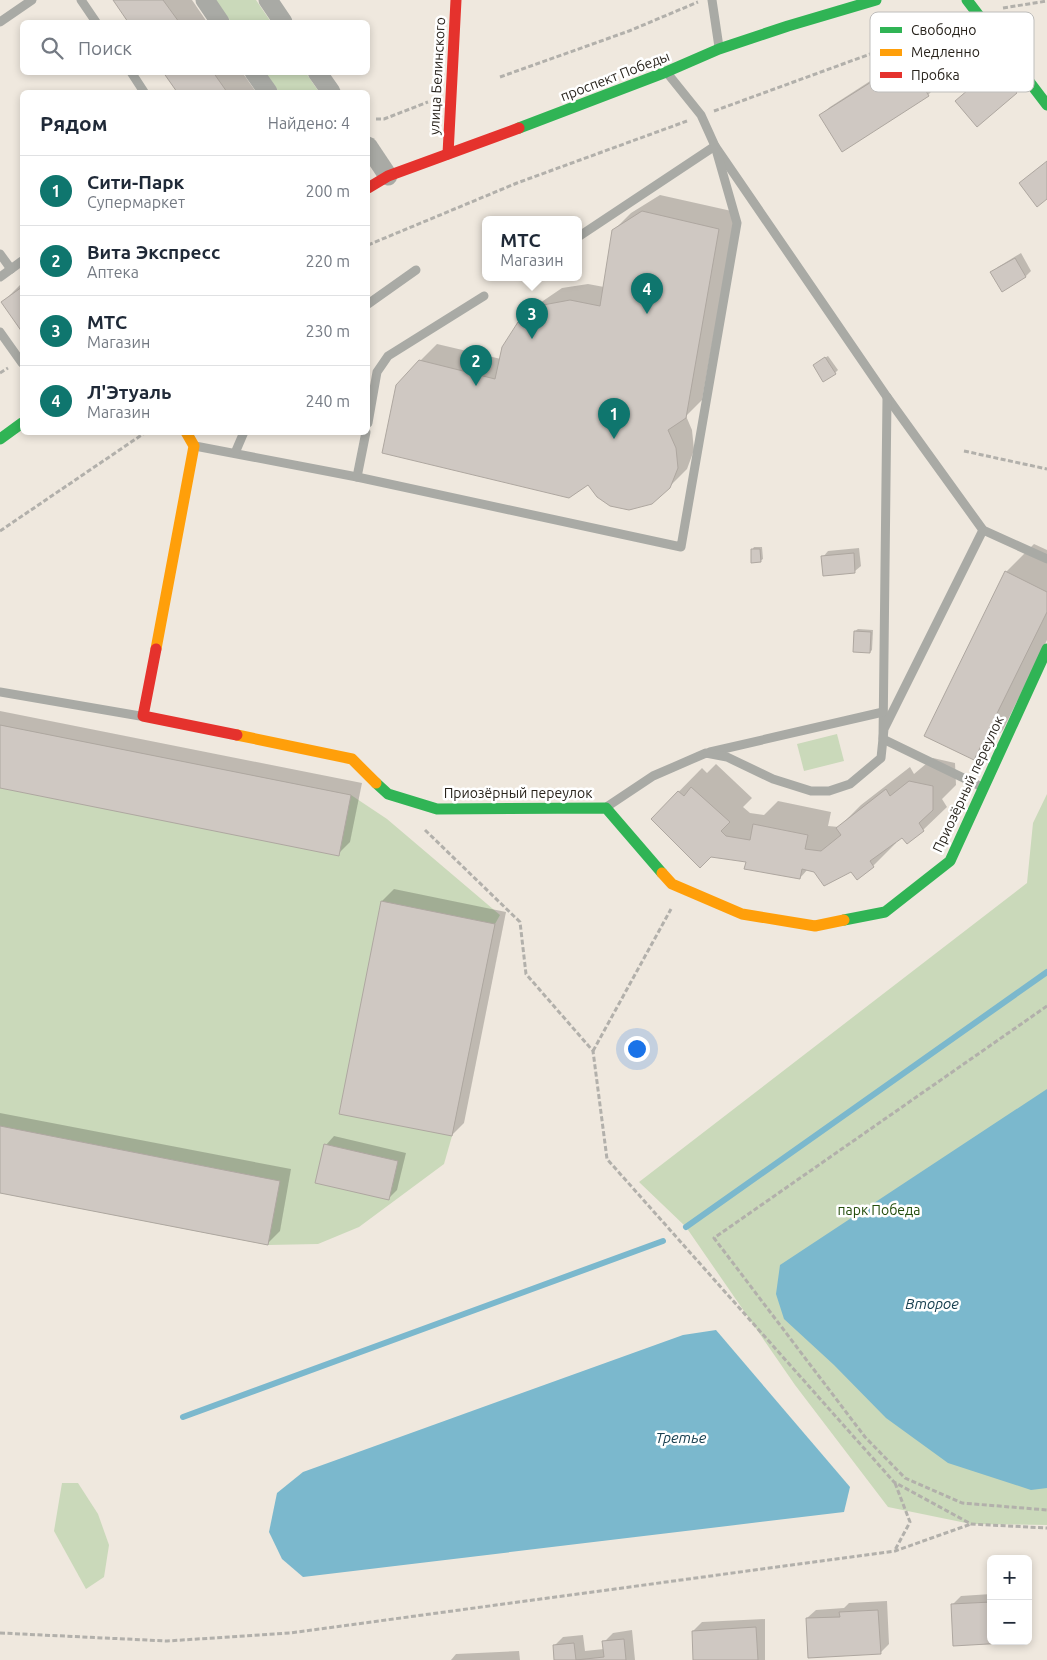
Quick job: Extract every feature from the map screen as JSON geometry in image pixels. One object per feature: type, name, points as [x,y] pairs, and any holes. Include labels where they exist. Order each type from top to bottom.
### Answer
[{"type":"street","points":[[204,0],[219,20]]},
{"type":"street","points":[[268,0],[282,20]]},
{"type":"street","name":"улица Белинского","points":[[448,154],[456,0]]},
{"type":"street","name":"проспект Победы","points":[[370,187],[388,176],[574,108],[719,49],[876,0]]},
{"type":"street","points":[[967,0],[976,12]]},
{"type":"street","points":[[256,75],[267,90]]},
{"type":"street","points":[[319,75],[330,90]]},
{"type":"street","points":[[1034,88],[1047,105]]},
{"type":"street","points":[[370,149],[388,176]]},
{"type":"street","points":[[0,438],[20,424]]},
{"type":"street","points":[[143,716],[192,437]]},
{"type":"street","name":"Приозёрный переулок","points":[[143,716],[352,758],[388,794],[437,809],[606,808],[672,884],[742,914],[815,926],[885,912],[950,861],[1047,649]]},
{"type":"lane","points":[[0,22],[32,0]]},
{"type":"lane","points":[[81,0],[95,20]]},
{"type":"lane","points":[[712,0],[719,49]]},
{"type":"lane","points":[[192,437],[235,453],[357,477],[681,547],[737,223],[715,146],[701,115],[666,72]]},
{"type":"lane","points":[[133,75],[143,90]]},
{"type":"lane","points":[[582,234],[715,146]]},
{"type":"lane","points":[[715,146],[887,397],[983,530],[1047,560]]},
{"type":"lane","points":[[0,254],[11,269]]},
{"type":"lane","points":[[0,277],[20,262]]},
{"type":"lane","points":[[370,303],[416,270]]},
{"type":"lane","points":[[370,412],[377,372],[388,356],[484,296]]},
{"type":"lane","points":[[0,332],[20,360]]},
{"type":"lane","points":[[883,739],[887,397]]},
{"type":"lane","points":[[235,453],[243,435]]},
{"type":"lane","points":[[357,477],[365,435]]},
{"type":"lane","points":[[706,753],[727,757],[773,779],[811,791],[829,791],[850,784],[881,758],[884,729],[983,530]]},
{"type":"lane","points":[[0,692],[143,716]]},
{"type":"lane","points":[[606,808],[653,776],[706,753],[883,712]]},
{"type":"lane","points":[[883,739],[984,788]]},
{"type":"path","points":[[500,77],[629,31],[702,0]]},
{"type":"path","points":[[376,119],[384,119],[429,102]]},
{"type":"path","points":[[0,531],[142,435]]},
{"type":"path","points":[[964,451],[1047,469]]},
{"type":"path","points":[[422,828],[520,922],[526,974],[593,1051],[606,1159],[894,1482],[971,1524]]},
{"type":"path","points":[[593,1051],[683,889]]},
{"type":"path","points":[[1047,1006],[714,1238],[865,1437],[905,1478],[962,1503],[1047,1510]]},
{"type":"path","points":[[894,1482],[910,1522],[895,1551]]},
{"type":"path","points":[[0,1633],[167,1641],[290,1633],[895,1551],[971,1524],[1047,1528]]},
{"type":"green space","points":[[215,0],[256,0],[270,20],[230,20]]},
{"type":"green space","points":[[266,75],[307,75],[318,90],[278,90]]},
{"type":"green space","points":[[0,725],[351,795],[387,819],[500,915],[495,924],[452,1136],[444,1164],[359,1227],[318,1244],[268,1245],[0,1193]]},
{"type":"green space","points":[[837,734],[844,761],[804,771],[797,744]]},
{"type":"green space","name":"парк Победa","points":[[1047,794],[1047,1525],[971,1524],[888,1507],[795,1385],[686,1227],[639,1182],[1027,883],[1033,823]]},
{"type":"green space","points":[[62,1483],[78,1483],[98,1514],[109,1545],[104,1577],[86,1589],[54,1531]]},
{"type":"water","name":"Второе","points":[[1047,1089],[1047,1488],[1031,1490],[948,1463],[886,1418],[834,1365],[784,1319],[776,1294],[780,1265]]},
{"type":"water","name":"Третье","points":[[716,1330],[850,1487],[844,1512],[303,1577],[282,1559],[269,1532],[277,1493],[303,1472],[683,1335]]},
{"type":"building","points":[[113,0],[163,0],[178,20],[127,20]]},
{"type":"building","points":[[165,75],[215,75],[226,90],[176,90]]},
{"type":"building","points":[[870,83],[870,92],[926,92],[929,96],[842,152],[819,115]]},
{"type":"building","points":[[966,92],[1017,93],[977,127],[955,101]]},
{"type":"building","points":[[1047,161],[1047,199],[1037,207],[1019,183]]},
{"type":"building","points":[[642,211],[719,229],[686,418],[668,430],[676,448],[678,468],[670,488],[652,504],[629,510],[610,506],[597,497],[588,485],[569,498],[382,453],[396,385],[419,360],[495,379],[502,347],[518,322],[543,305],[570,300],[600,306],[612,230]]},
{"type":"building","points":[[1015,258],[1026,277],[1002,292],[990,272]]},
{"type":"building","points":[[20,288],[20,329],[1,302]]},
{"type":"building","points":[[825,357],[836,374],[823,382],[813,365]]},
{"type":"building","points":[[751,549],[760,549],[761,562],[751,563]]},
{"type":"building","points":[[854,553],[855,573],[823,576],[821,556]]},
{"type":"building","points":[[1005,571],[1047,592],[1047,612],[974,760],[924,736]]},
{"type":"building","points":[[854,631],[871,632],[870,653],[853,652]]},
{"type":"building","points":[[0,725],[351,795],[339,856],[0,788]]},
{"type":"building","points":[[909,781],[933,786],[933,810],[919,823],[924,831],[907,844],[902,838],[870,861],[874,867],[857,880],[851,872],[824,886],[814,872],[802,869],[800,879],[744,869],[746,862],[711,857],[700,868],[651,819],[678,791],[684,796],[691,787],[730,822],[721,831],[726,836],[750,840],[753,824],[808,835],[805,849],[821,851],[841,835],[836,828],[886,789],[890,796]]},
{"type":"building","points":[[381,901],[495,924],[452,1136],[339,1114]]},
{"type":"building","points":[[0,1126],[280,1181],[268,1245],[0,1193]]},
{"type":"building","points":[[324,1144],[398,1161],[389,1200],[315,1183]]},
{"type":"building","points":[[987,1602],[987,1644],[953,1646],[951,1604]]},
{"type":"building","points":[[878,1610],[881,1654],[808,1658],[806,1618],[840,1617],[839,1612]]},
{"type":"building","points":[[756,1627],[758,1660],[693,1660],[692,1631]]},
{"type":"building","points":[[624,1639],[626,1660],[576,1660],[604,1657],[602,1641]]},
{"type":"building","points":[[574,1643],[576,1660],[554,1660],[553,1645]]},
{"type":"waterway","points":[[686,1227],[1047,972]]},
{"type":"waterway","points":[[183,1417],[663,1241]]},
{"type":"traffic: fast","points":[[519,128],[666,72],[719,49],[876,0]]},
{"type":"traffic: fast","points":[[967,0],[976,12]]},
{"type":"traffic: fast","points":[[1034,88],[1047,105]]},
{"type":"traffic: fast","points":[[0,439],[20,424]]},
{"type":"traffic: fast","points":[[844,920],[885,912],[950,861],[1047,649]]},
{"type":"traffic: fast","points":[[376,783],[388,794],[437,809],[606,808],[662,873]]},
{"type":"traffic: slow","points":[[156,649],[194,446],[188,435]]},
{"type":"traffic: slow","points":[[237,735],[352,759],[376,783]]},
{"type":"traffic: slow","points":[[662,873],[672,884],[742,914],[815,926],[844,920]]},
{"type":"traffic: jam","points":[[448,154],[456,0]]},
{"type":"traffic: jam","points":[[370,187],[388,176],[519,128]]},
{"type":"traffic: jam","points":[[156,649],[143,716],[237,735]]},
{"type":"place","name":"Л'Этуаль","points":[[647,314]]},
{"type":"place","name":"МТС","points":[[532,339]]},
{"type":"place","name":"Вита Экспресс","points":[[476,386]]},
{"type":"place","name":"Сити-Парк","points":[[614,439]]}]
